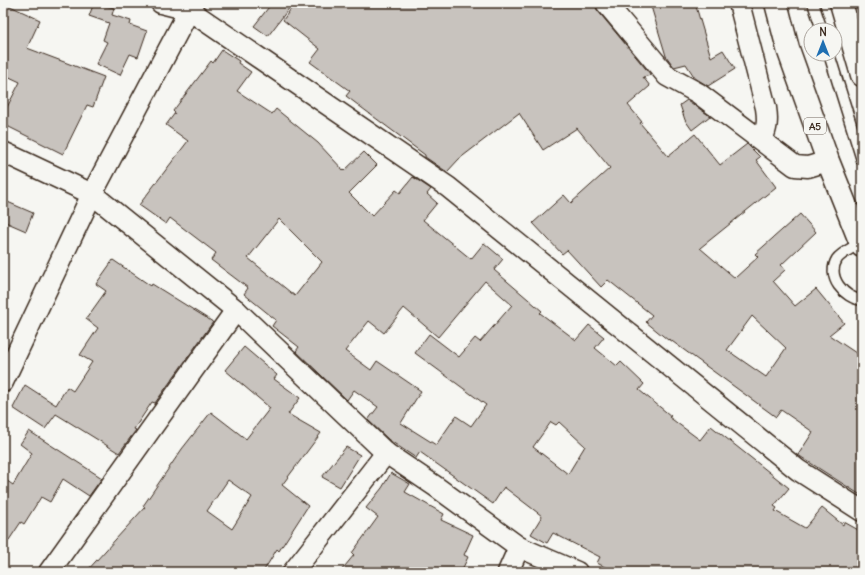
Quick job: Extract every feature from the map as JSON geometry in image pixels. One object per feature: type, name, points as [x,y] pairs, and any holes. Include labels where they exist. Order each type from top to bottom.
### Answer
[{"type":"highway","name":"A5","points":[[776,3],[788,49],[828,161],[861,245]]},
{"type":"highway","points":[[841,3],[860,61]]},
{"type":"street","points":[[161,3],[191,6],[448,187],[798,470],[862,511]]},
{"type":"street","points":[[606,3],[668,76],[698,93],[795,166],[808,167],[828,161]]},
{"type":"street","points":[[739,3],[766,108],[768,124],[762,140]]},
{"type":"street","points":[[3,382],[92,194],[191,6]]},
{"type":"street","points":[[3,152],[92,194],[236,310],[386,452],[436,486],[519,547],[577,572]]},
{"type":"street","points":[[49,572],[236,310]]},
{"type":"street","points":[[293,572],[386,452]]},
{"type":"street","points":[[508,572],[519,547]]},
{"type":"lane","points":[[813,3],[819,22]]},
{"type":"lane","points":[[831,62],[862,160]]},
{"type":"lane","points":[[861,245],[837,258],[833,270],[838,286],[853,299],[862,300]]},
{"type":"building","points":[[94,3],[114,8],[112,15],[131,21],[130,25],[147,31],[138,57],[130,54],[120,75],[96,64],[107,42],[103,40],[109,23],[89,16]]},
{"type":"building","points":[[272,3],[293,3],[268,36],[254,26]]},
{"type":"building","points":[[295,3],[595,3],[597,10],[651,75],[643,77],[650,86],[628,105],[642,122],[640,123],[668,156],[695,134],[720,165],[747,144],[760,157],[756,160],[776,187],[700,248],[735,278],[758,257],[755,254],[800,214],[816,232],[781,265],[785,270],[773,281],[795,306],[816,289],[844,323],[829,335],[862,357],[862,496],[798,455],[813,432],[781,410],[776,417],[669,339],[668,340],[646,322],[652,315],[608,280],[601,287],[567,250],[562,254],[533,223],[564,195],[571,203],[610,168],[577,128],[543,150],[519,113],[459,159],[447,172],[425,157],[425,155],[346,96],[350,91],[310,62],[320,49],[283,20]],"holes":[[[752,316],[786,348],[766,377],[727,350]]]},
{"type":"building","points":[[650,3],[695,3],[711,57],[723,50],[735,69],[708,86],[695,78],[686,64],[674,67],[666,56]]},
{"type":"building","points":[[8,5],[40,20],[27,48],[104,77],[93,107],[87,105],[63,154],[3,124],[3,115],[20,82],[3,74],[3,16]]},
{"type":"building","points":[[222,50],[239,61],[238,63],[251,72],[237,91],[272,114],[276,109],[318,143],[344,171],[364,152],[377,165],[349,193],[372,216],[396,190],[400,193],[413,177],[431,189],[427,194],[437,203],[423,220],[471,259],[484,243],[503,259],[494,270],[542,311],[540,313],[576,340],[589,325],[604,337],[595,348],[617,366],[621,362],[644,384],[639,390],[671,416],[669,417],[700,440],[711,426],[789,488],[774,506],[777,508],[775,511],[805,528],[822,508],[843,525],[844,522],[862,532],[862,572],[615,572],[597,563],[600,557],[553,533],[547,543],[531,534],[542,516],[504,487],[493,504],[420,452],[416,458],[389,440],[368,420],[378,407],[354,390],[347,400],[296,351],[299,347],[272,326],[276,320],[244,294],[248,288],[211,260],[216,253],[170,218],[166,224],[139,205],[188,141],[166,125],[175,113],[173,111],[211,61],[213,63]],"holes":[[[279,219],[322,262],[295,296],[248,258]],[[485,281],[512,305],[480,342],[475,338],[459,357],[429,334],[415,353],[486,405],[471,426],[456,416],[436,445],[401,423],[421,391],[377,361],[371,370],[345,351],[369,321],[384,333],[404,308],[438,337]],[[551,422],[556,425],[559,422],[585,446],[568,474],[533,447]]]},
{"type":"building","points":[[687,100],[710,116],[692,130],[685,120],[680,105]]},
{"type":"building","points":[[3,200],[33,213],[26,231],[3,221]]},
{"type":"building","points":[[113,260],[151,286],[152,284],[213,322],[155,403],[152,402],[134,429],[136,430],[119,453],[56,414],[45,429],[13,408],[25,385],[56,405],[67,387],[73,391],[92,362],[80,355],[98,328],[86,319],[106,291],[96,284]]},
{"type":"building","points":[[244,347],[277,375],[274,379],[300,398],[288,414],[321,433],[282,485],[308,506],[279,551],[277,549],[263,572],[86,572],[145,507],[143,506],[182,449],[211,412],[246,439],[270,408],[225,370]],"holes":[[[228,480],[252,497],[232,529],[207,511]]]},
{"type":"building","points":[[29,431],[102,478],[89,496],[63,479],[50,502],[41,497],[24,524],[21,522],[3,549],[3,478],[13,485],[32,453],[20,444]]},
{"type":"building","points":[[346,447],[360,455],[340,487],[322,477]]},
{"type":"building","points":[[391,473],[410,484],[405,492],[444,514],[441,520],[473,535],[464,555],[468,557],[461,572],[340,572],[354,555],[352,553],[378,517],[366,508],[382,488]]}]
